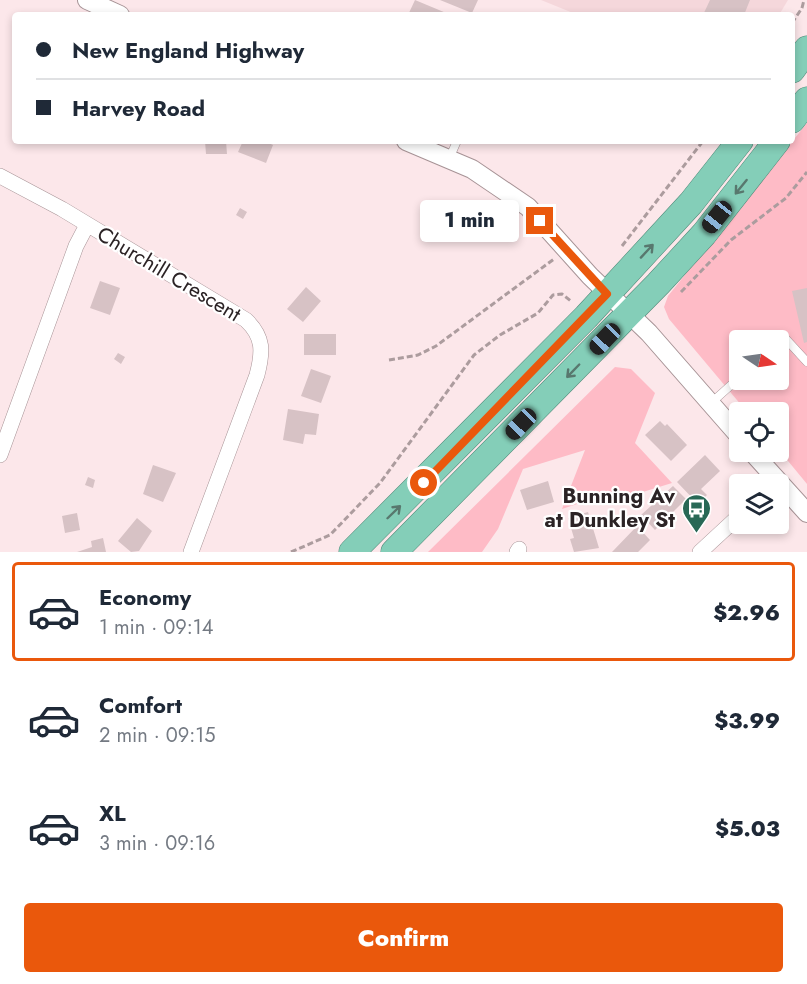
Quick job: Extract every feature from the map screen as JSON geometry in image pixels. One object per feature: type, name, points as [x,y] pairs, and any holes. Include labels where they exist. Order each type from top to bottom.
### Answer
[{"type":"highway","points":[[795,66],[807,49]]},
{"type":"highway","points":[[795,116],[807,100]]},
{"type":"highway","points":[[352,552],[424,483],[607,294],[691,203],[738,144]]},
{"type":"highway","points":[[394,552],[704,234],[775,144]]},
{"type":"street","points":[[87,0],[113,12]]},
{"type":"street","points":[[413,144],[492,181],[528,207],[607,294],[649,333],[729,425]]},
{"type":"street","name":"Churchill Crescent","points":[[0,176],[246,320],[261,339],[262,350],[257,375],[191,552]]},
{"type":"street","points":[[0,455],[76,246],[87,225]]},
{"type":"street","points":[[760,462],[769,474]]},
{"type":"street","points":[[789,495],[807,512]]},
{"type":"street","points":[[700,552],[729,525]]},
{"type":"lane","points":[[449,159],[456,144]]},
{"type":"lane","points":[[789,342],[807,362]]},
{"type":"lane","points":[[710,404],[729,387]]},
{"type":"path","points":[[795,19],[802,9],[804,0]]},
{"type":"path","points":[[621,249],[701,144]]},
{"type":"path","points":[[676,297],[731,240],[786,198],[807,172]]},
{"type":"path","points":[[389,360],[418,355],[436,346],[565,249]]},
{"type":"path","points":[[291,552],[330,535],[380,483],[474,355],[500,335],[538,313],[553,295],[562,294],[574,303]]},
{"type":"shaded area","points":[[541,0],[788,0],[781,12],[571,12]]},
{"type":"shaded area","points":[[807,123],[807,484],[789,462],[789,402],[739,402],[669,319],[664,307],[668,296],[790,144],[795,144],[795,138]]},
{"type":"shaded area","points":[[615,367],[631,369],[655,393],[635,443],[672,483],[620,499],[613,492],[562,509],[585,450],[523,469],[498,529],[482,552],[428,552]]},
{"type":"building","points":[[415,0],[444,12],[409,12]]},
{"type":"building","points":[[440,0],[478,0],[472,12]]},
{"type":"building","points":[[710,0],[750,0],[745,12],[704,12]]},
{"type":"building","points":[[205,144],[226,144],[227,154],[206,154]]},
{"type":"building","points":[[242,144],[273,145],[266,163],[238,152]]},
{"type":"building","points":[[240,208],[247,212],[243,219],[236,215]]},
{"type":"building","points":[[100,281],[120,288],[110,315],[90,308]]},
{"type":"building","points":[[306,287],[321,301],[303,322],[287,309]]},
{"type":"building","points":[[807,288],[807,342],[804,343],[792,291]]},
{"type":"building","points":[[304,334],[336,334],[336,355],[304,355]]},
{"type":"building","points":[[118,353],[125,357],[121,364],[114,359]]},
{"type":"building","points":[[311,369],[331,376],[321,403],[301,396]]},
{"type":"building","points":[[288,409],[319,414],[316,435],[305,434],[303,444],[283,440]]},
{"type":"building","points":[[660,421],[665,426],[667,424],[687,445],[671,461],[645,435]]},
{"type":"building","points":[[705,455],[720,471],[701,489],[707,495],[698,504],[677,482]]},
{"type":"building","points":[[153,465],[176,473],[163,502],[143,494]]},
{"type":"building","points":[[88,477],[95,480],[93,488],[85,485]]},
{"type":"building","points":[[548,481],[554,502],[527,510],[520,490]]},
{"type":"building","points":[[673,486],[686,499],[655,530],[641,515]]},
{"type":"building","points":[[588,512],[599,548],[574,552],[570,539],[574,538],[568,518]]},
{"type":"building","points":[[77,513],[80,530],[65,533],[62,516]]},
{"type":"building","points":[[137,518],[152,531],[139,551],[131,552],[118,541]]},
{"type":"building","points":[[637,526],[650,540],[638,552],[612,552]]},
{"type":"building","points":[[103,538],[106,552],[77,552],[92,547],[91,541]]},
{"type":"place","name":"Bunning Av at Dunkley St","points":[[696,534]]},
{"type":"route","points":[[424,483],[607,294],[540,221]]}]
